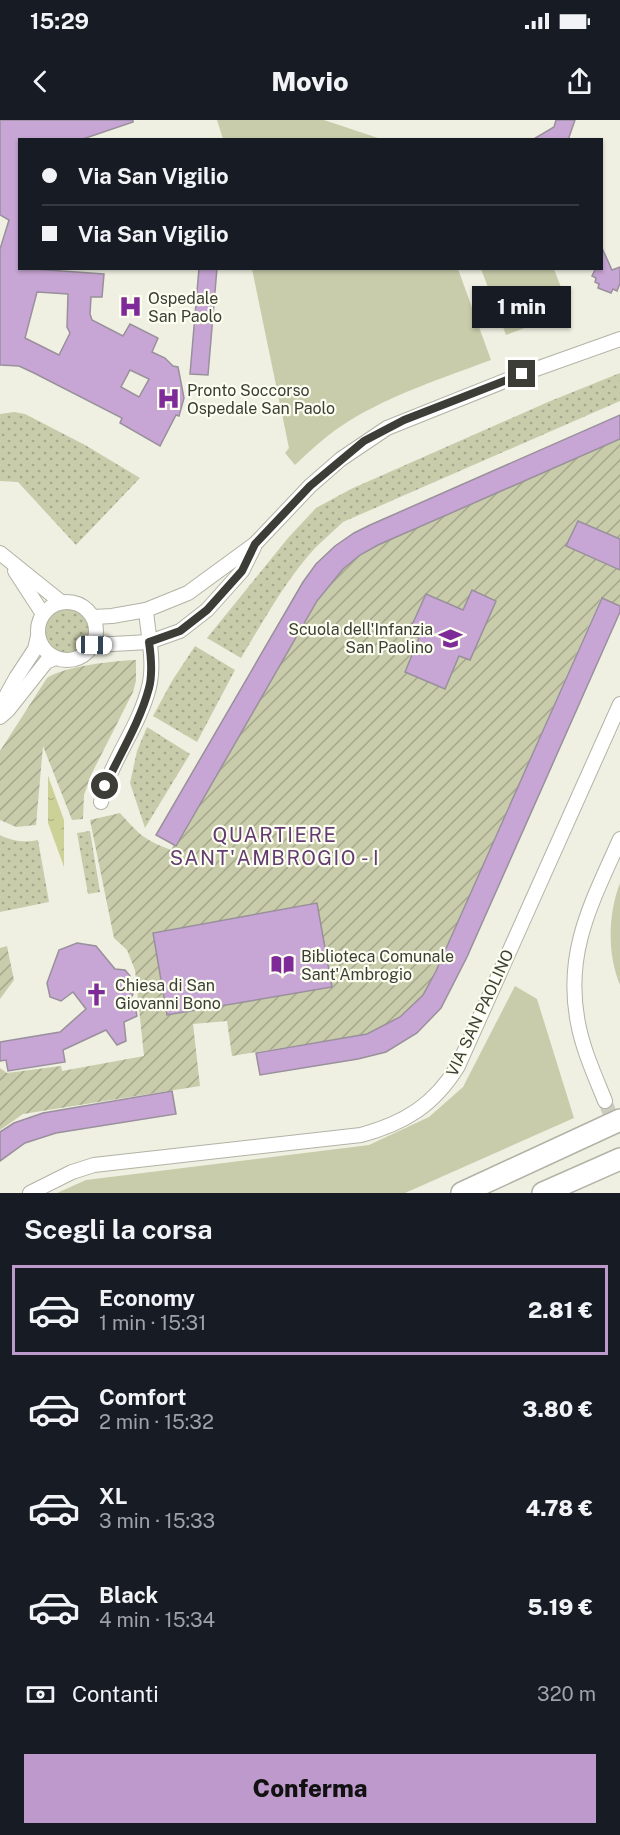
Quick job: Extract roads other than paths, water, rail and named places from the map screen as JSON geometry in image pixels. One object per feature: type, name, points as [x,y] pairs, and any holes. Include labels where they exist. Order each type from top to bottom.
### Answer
[{"type":"highway","points":[[462,1193],[620,1120]]},
{"type":"highway","points":[[544,1193],[620,1159]]},
{"type":"highway","points":[[544,1193],[620,1172]]},
{"type":"street","points":[[93,616],[112,616],[146,610],[188,593],[255,544],[326,472],[364,441],[387,428],[522,374],[620,339]]},
{"type":"street","points":[[94,645],[149,642],[180,631],[207,610],[242,571],[255,544]]},
{"type":"street","points":[[3,557],[61,602]]},
{"type":"street","points":[[3,557],[43,614]]},
{"type":"street","points":[[0,707],[35,649],[43,614],[50,608],[61,602],[78,603],[93,616],[97,632],[94,645],[87,653],[67,660],[55,658],[45,650],[39,636]]},
{"type":"street","points":[[101,802],[105,786],[138,717],[149,687],[151,655],[146,610]]},
{"type":"street","points":[[0,717],[45,662],[55,658]]},
{"type":"street","name":"VIA SAN PAOLINO","points":[[30,1193],[72,1172],[94,1166],[361,1135],[387,1128],[410,1117],[431,1100],[458,1066],[620,704]]},
{"type":"street","points":[[604,1101],[578,1024],[575,968],[578,940],[585,919],[620,839]]},
{"type":"water","points":[[48,776],[64,820],[64,867],[48,823]]},
{"type":"tunnel","points":[[605,1101],[620,1140]]},
{"type":"place","name":"Ospedale San Paolo","points":[[130,307]]},
{"type":"place","name":"Pronto Soccorso Ospedale San Paolo","points":[[169,399]]},
{"type":"place","name":"Scuola dell'Infanzia San Paolino","points":[[451,638]]},
{"type":"place","name":"Biblioteca Comunale Sant'Ambrogio","points":[[283,965]]},
{"type":"place","name":"Chiesa di San Giovanni Bono","points":[[97,994]]},
{"type":"district","name":"QUARTIERE SANT'AMBROGIO - I","points":[[275,846]]}]
